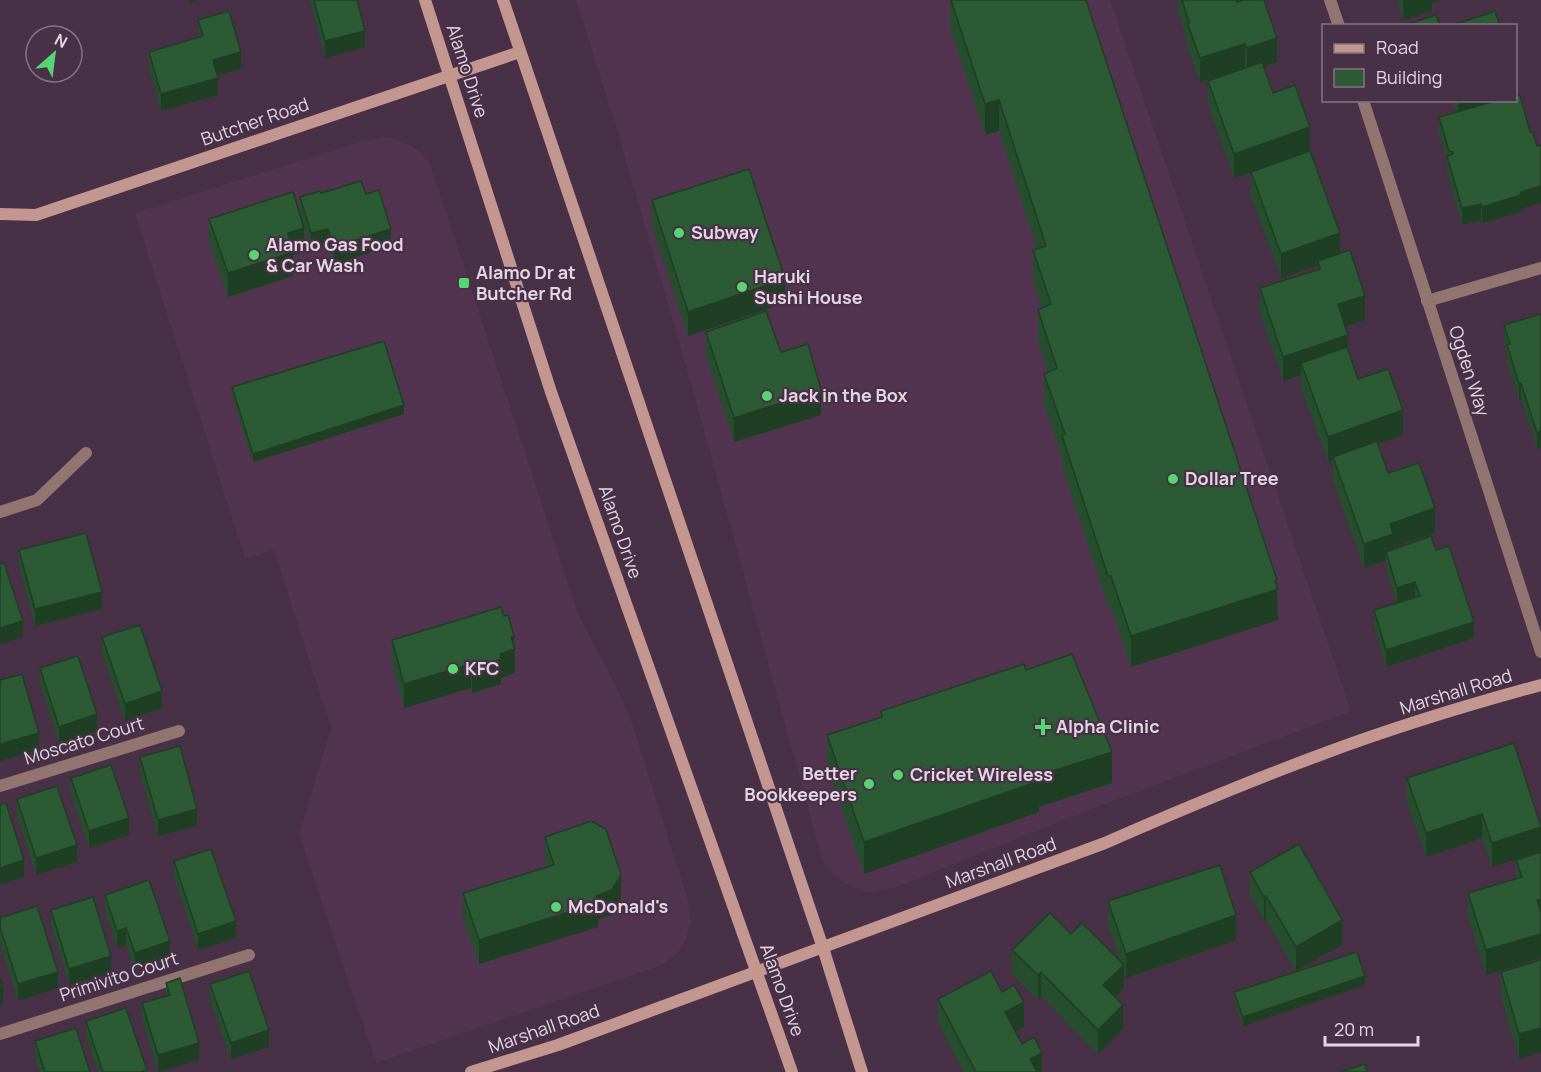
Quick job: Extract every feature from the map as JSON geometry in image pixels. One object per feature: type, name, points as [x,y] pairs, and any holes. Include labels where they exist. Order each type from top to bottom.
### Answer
[{"type":"main road","name":"Alamo Drive","points":[[425,0],[551,392],[792,1072]]},
{"type":"main road","points":[[503,0],[823,948],[862,1072]]},
{"type":"main road","name":"Butcher Road","points":[[0,214],[36,215],[520,52]]},
{"type":"main road","name":"Marshall Road","points":[[471,1072],[558,1045],[1106,843],[1321,754],[1475,703],[1541,685]]},
{"type":"street","points":[[1330,0],[1337,24]]},
{"type":"street","name":"Ogden Way","points":[[1364,102],[1541,652]]},
{"type":"street","points":[[1427,301],[1541,268]]},
{"type":"street","points":[[0,512],[37,500],[86,453]]},
{"type":"street","name":"Moscato Court","points":[[0,786],[179,730]]},
{"type":"street","name":"Primivito Court","points":[[0,1034],[249,955]]},
{"type":"shaded area","points":[[576,0],[1110,0],[1351,711],[1063,820],[894,888],[873,892],[863,891],[844,883],[829,870],[822,859],[690,380],[614,120]]},
{"type":"shaded area","points":[[383,137],[410,145],[420,152],[431,166],[578,614],[615,684],[632,723],[688,900],[691,922],[686,939],[678,953],[662,965],[376,1063],[299,834],[331,728],[274,550],[245,559],[135,213],[360,142]]},
{"type":"building","points":[[314,0],[357,0],[365,31],[325,41]]},
{"type":"building","points":[[951,0],[1086,0],[1277,580],[1275,581],[1278,589],[1131,636],[1111,576],[1108,576],[1062,436],[1065,434],[1044,374],[1057,368],[1038,310],[1051,304],[1033,250],[1046,246],[999,100],[985,104]]},
{"type":"building","points":[[1182,0],[1237,0],[1237,2],[1264,0],[1277,38],[1247,48],[1245,44],[1200,58]]},
{"type":"building","points":[[229,11],[241,52],[213,60],[218,78],[161,94],[149,52],[203,36],[198,20]]},
{"type":"building","points":[[1495,11],[1499,24],[1457,24]]},
{"type":"building","points":[[1436,15],[1439,24],[1408,24]]},
{"type":"building","points":[[1262,62],[1273,93],[1295,85],[1310,127],[1234,154],[1208,81]]},
{"type":"building","points":[[1520,95],[1530,132],[1533,132],[1537,146],[1541,145],[1541,186],[1482,207],[1481,204],[1462,208],[1447,156],[1453,152],[1449,151],[1439,117],[1492,102],[1517,102],[1517,96]]},
{"type":"building","points":[[1310,151],[1340,233],[1281,254],[1251,172]]},
{"type":"building","points":[[749,169],[785,279],[688,312],[652,200]]},
{"type":"building","points":[[361,181],[366,194],[379,190],[391,229],[334,247],[328,229],[311,233],[300,197]]},
{"type":"building","points":[[293,192],[304,228],[288,233],[293,252],[228,273],[209,219]]},
{"type":"building","points":[[1350,250],[1365,296],[1338,304],[1348,335],[1283,357],[1260,288],[1320,269],[1318,261]]},
{"type":"building","name":"Jack in the Box","points":[[766,311],[781,352],[808,344],[821,390],[734,418],[706,332]]},
{"type":"building","points":[[1541,314],[1541,431],[1537,433],[1507,345],[1510,344],[1504,325]]},
{"type":"building","points":[[384,341],[404,405],[253,454],[232,387]]},
{"type":"building","points":[[1347,347],[1358,379],[1388,369],[1403,410],[1328,437],[1301,363]]},
{"type":"building","points":[[1377,441],[1388,473],[1419,463],[1435,508],[1390,524],[1393,534],[1364,544],[1333,457]]},
{"type":"building","points":[[86,533],[102,592],[35,609],[19,550]]},
{"type":"building","points":[[1431,536],[1436,550],[1449,546],[1474,622],[1386,650],[1374,610],[1420,596],[1415,582],[1397,588],[1386,552]]},
{"type":"building","points":[[4,563],[23,621],[0,628],[0,564]]},
{"type":"building","points":[[501,607],[504,616],[508,615],[515,649],[500,654],[501,659],[472,669],[471,664],[404,684],[392,640]]},
{"type":"building","points":[[140,625],[162,691],[125,704],[102,637]]},
{"type":"building","points":[[1072,654],[1112,752],[1037,776],[1039,781],[864,842],[827,735],[882,717],[881,711],[1024,664],[1026,670]]},
{"type":"building","points":[[78,656],[97,714],[59,727],[40,668]]},
{"type":"building","points":[[22,674],[39,733],[0,744],[0,680]]},
{"type":"building","points":[[1514,743],[1541,827],[1492,843],[1482,814],[1426,833],[1407,778]]},
{"type":"building","points":[[180,746],[197,809],[158,820],[140,757]]},
{"type":"building","points":[[111,765],[129,818],[89,831],[71,778]]},
{"type":"building","points":[[57,786],[77,845],[36,858],[17,799]]},
{"type":"building","points":[[6,803],[24,860],[0,868],[0,805]]},
{"type":"building","points":[[591,821],[606,829],[621,875],[612,890],[596,896],[598,903],[479,940],[463,893],[554,865],[545,837]]},
{"type":"building","points":[[1299,844],[1342,920],[1296,947],[1250,872]]},
{"type":"building","points":[[211,849],[236,921],[198,934],[174,861]]},
{"type":"building","points":[[1541,852],[1541,899],[1537,900],[1541,914],[1541,934],[1486,950],[1468,893],[1522,877],[1516,860]]},
{"type":"building","points":[[1220,865],[1236,915],[1126,954],[1108,901]]},
{"type":"building","points":[[149,880],[170,941],[135,953],[126,928],[117,931],[105,895]]},
{"type":"building","points":[[93,897],[111,956],[69,969],[51,910]]},
{"type":"building","points":[[37,906],[58,972],[18,984],[0,927],[0,918]]},
{"type":"building","points":[[1050,913],[1071,934],[1082,923],[1124,965],[1103,985],[1123,1005],[1098,1030],[1041,972],[1038,975],[1012,950]]},
{"type":"building","points":[[1357,952],[1365,976],[1243,1017],[1234,992]]},
{"type":"building","points":[[1541,960],[1541,1028],[1519,1034],[1501,972]]},
{"type":"building","points":[[249,971],[269,1030],[231,1043],[210,984]]},
{"type":"building","points":[[991,971],[1002,992],[1014,985],[1024,1002],[1005,1012],[1022,1044],[1034,1037],[1042,1053],[1030,1059],[1037,1072],[976,1072],[938,999]]},
{"type":"building","points":[[180,978],[199,1043],[158,1055],[142,1003],[170,995],[166,983]]},
{"type":"building","points":[[126,1008],[147,1070],[103,1072],[86,1021]]},
{"type":"building","points":[[76,1028],[90,1072],[45,1072],[35,1041]]},
{"type":"building","points":[[1365,1064],[1367,1072],[1340,1072]]},
{"type":"place","name":"Subway","points":[[679,233]]},
{"type":"place","name":"Alamo Gas Food & Car Wash","points":[[254,255]]},
{"type":"place","name":"Alamo Dr at Butcher Rd","points":[[464,283]]},
{"type":"place","name":"Haruki Sushi House","points":[[742,287]]},
{"type":"place","name":"Jack in the Box","points":[[767,396]]},
{"type":"place","name":"Dollar Tree","points":[[1173,479]]},
{"type":"place","name":"KFC","points":[[453,669]]},
{"type":"place","name":"Alpha Clinic","points":[[1043,727]]},
{"type":"place","name":"Cricket Wireless","points":[[898,775]]},
{"type":"place","name":"Better Bookkeepers","points":[[869,784]]},
{"type":"place","name":"McDonald's","points":[[556,907]]}]
